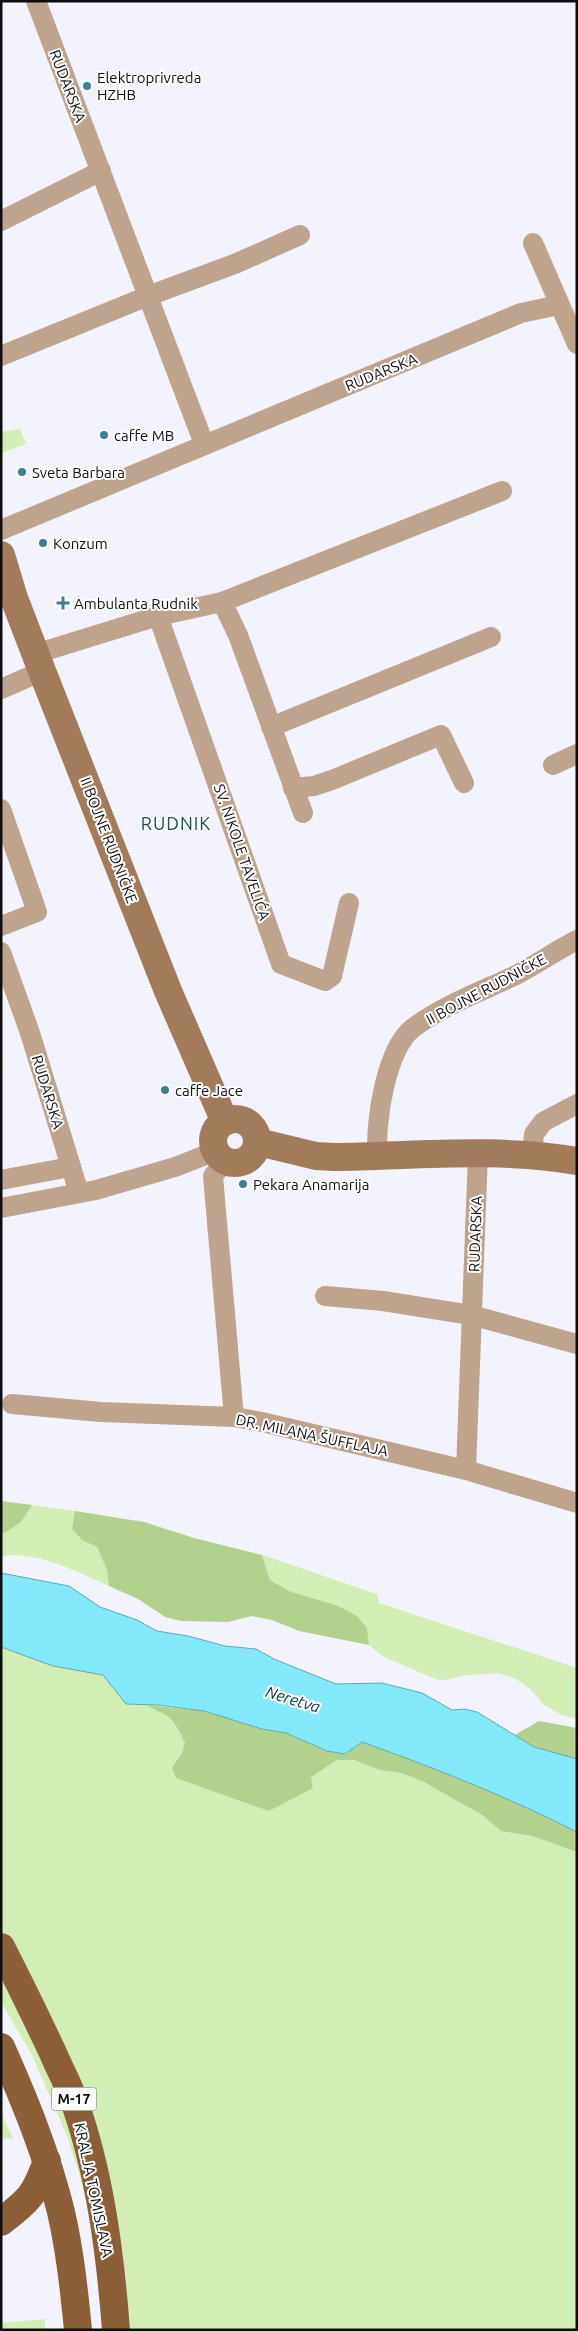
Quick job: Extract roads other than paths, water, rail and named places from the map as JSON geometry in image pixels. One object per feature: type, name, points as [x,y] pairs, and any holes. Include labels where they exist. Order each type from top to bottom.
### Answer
[{"type":"main road","name":"KRALJA TOMISLAVA","points":[[1,1947],[26,1994],[76,2106],[110,2256],[116,2330]]},
{"type":"main road","name":"M-17","points":[[1,2046],[24,2097],[47,2161],[68,2247],[78,2330]]},
{"type":"main road","points":[[1,2222],[29,2200],[47,2161]]},
{"type":"street","name":"RUDARSKA","points":[[36,1],[204,444]]},
{"type":"street","points":[[1,221],[100,171]]},
{"type":"street","points":[[1,356],[148,296],[237,263],[300,235]]},
{"type":"street","points":[[533,243],[577,344]]},
{"type":"street","name":"RUDARSKA","points":[[1,530],[522,313],[559,305]]},
{"type":"street","points":[[1,689],[38,662],[158,616],[222,602],[502,491]]},
{"type":"street","name":"II BOJNE RUDNIČKE","points":[[1,555],[8,594],[38,662],[168,991],[225,1122]]},
{"type":"street","points":[[222,602],[238,635],[302,813]]},
{"type":"street","name":"SV. NIKOLE TAVELIĆA","points":[[158,616],[281,964],[324,981],[332,976],[348,903]]},
{"type":"street","points":[[271,727],[491,637]]},
{"type":"street","points":[[293,788],[314,786],[332,780],[441,735],[464,783]]},
{"type":"street","points":[[553,765],[577,754]]},
{"type":"street","points":[[1,810],[37,912],[1,926]]},
{"type":"street","name":"II BOJNE RUDNIČKE","points":[[378,1156],[376,1137],[385,1080],[397,1051],[411,1030],[446,1007],[516,975],[576,942]]},
{"type":"street","name":"RUDARSKA","points":[[1,952],[30,1033],[79,1193]]},
{"type":"street","points":[[532,1155],[534,1134],[543,1122],[577,1104]]},
{"type":"street","points":[[232,1119],[246,1122],[255,1132],[258,1142],[254,1152],[245,1160],[232,1162],[221,1156],[214,1138],[220,1126],[232,1119]]},
{"type":"street","points":[[258,1142],[316,1156],[478,1154],[532,1155],[577,1160]]},
{"type":"street","name":"RUDARSKA","points":[[466,1470],[478,1154]]},
{"type":"street","points":[[1,1208],[79,1193],[221,1156]]},
{"type":"street","points":[[221,1156],[213,1176],[234,1417]]},
{"type":"street","points":[[1,1180],[70,1167]]},
{"type":"street","points":[[325,1296],[383,1301],[471,1315],[577,1344]]},
{"type":"street","name":"DR. MILANA ŠUFFLAJA","points":[[12,1404],[101,1412],[234,1417],[466,1470],[577,1503]]},
{"type":"water","name":"Neretva","points":[[1,1573],[69,1586],[100,1607],[137,1620],[157,1631],[188,1636],[225,1646],[256,1649],[274,1659],[336,1684],[382,1683],[422,1693],[452,1710],[465,1709],[477,1712],[534,1747],[577,1759],[577,1832],[471,1784],[362,1742],[345,1754],[327,1751],[286,1733],[262,1729],[204,1711],[158,1705],[126,1704],[103,1675],[53,1666],[1,1647]]},
{"type":"place","name":"Elektroprivreda HZHB","points":[[87,86]]},
{"type":"place","name":"caffe MB","points":[[104,435]]},
{"type":"place","name":"Sveta Barbara","points":[[22,472]]},
{"type":"place","name":"Konzum","points":[[43,543]]},
{"type":"place","name":"Ambulanta Rudnik","points":[[63,603]]},
{"type":"place","name":"caffe Jace","points":[[165,1090]]},
{"type":"place","name":"Pekara Anamarija","points":[[243,1184]]},
{"type":"district","name":"RUDNIK","points":[[176,823]]}]
